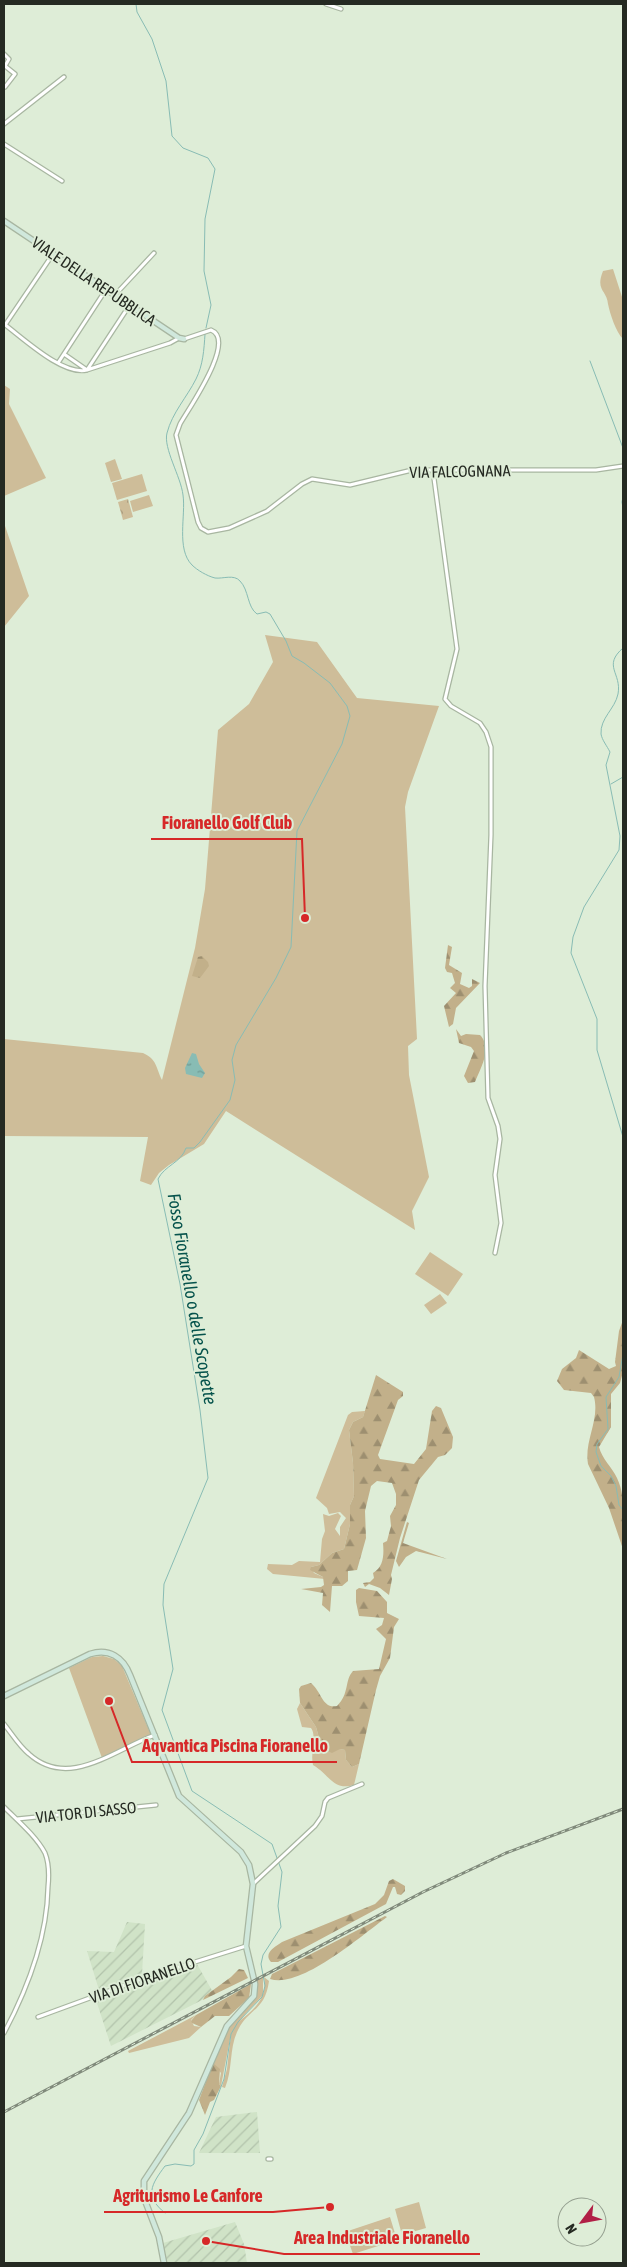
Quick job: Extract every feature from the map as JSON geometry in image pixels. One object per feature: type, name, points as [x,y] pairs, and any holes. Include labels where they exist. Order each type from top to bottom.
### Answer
[{"type":"street","points":[[326,4],[341,9]]},
{"type":"street","points":[[4,54],[9,59],[5,66],[15,74],[5,88]]},
{"type":"street","points":[[4,124],[64,77]]},
{"type":"street","points":[[4,144],[62,181]]},
{"type":"street","name":"VIALE DELLA REPUBBLICA","points":[[4,221],[105,291],[182,338]]},
{"type":"street","points":[[114,296],[154,253]]},
{"type":"street","points":[[53,254],[4,324],[58,363],[76,372],[87,370],[170,344],[182,338]]},
{"type":"street","points":[[58,363],[105,291]]},
{"type":"street","points":[[87,370],[129,306]]},
{"type":"street","name":"VIA FALCOGNANA","points":[[182,338],[210,330],[217,333],[220,339],[216,360],[179,425],[176,435],[198,522],[206,532],[215,533],[267,511],[311,479],[350,486],[401,472],[596,470],[623,466]]},
{"type":"street","points":[[64,354],[87,370]]},
{"type":"street","points":[[433,471],[457,649],[445,699],[451,706],[480,723],[486,732],[491,747],[491,835],[486,986],[488,1098],[498,1126],[500,1140],[495,1175],[501,1223],[496,1253]]},
{"type":"street","points":[[4,1696],[87,1655],[99,1652],[119,1657],[126,1665],[178,1796],[241,1852],[249,1865],[253,1884],[246,1946],[255,1984],[254,1996],[228,2023],[190,2113],[144,2181],[144,2198],[158,2237],[164,2263]]},
{"type":"street","points":[[4,1724],[32,1757],[51,1767],[68,1769],[91,1764],[155,1735]]},
{"type":"street","points":[[253,1884],[315,1826],[322,1816],[325,1802],[328,1798],[362,1784]]},
{"type":"street","name":"VIA TOR DI SASSO","points":[[16,1819],[156,1805]]},
{"type":"street","name":"VIA TOR DI SASSO","points":[[4,1807],[45,1854],[48,1868],[48,1890],[36,1958],[15,2013],[4,2033]]},
{"type":"street","name":"VIA DI FIORANELLO","points":[[38,2017],[146,1977],[246,1946]]},
{"type":"shaded area","points":[[127,1922],[145,1924],[142,1974],[99,1990],[87,1951],[114,1952]]},
{"type":"shaded area","points":[[197,1964],[214,1994],[111,2046],[95,1997]]},
{"type":"shaded area","points":[[257,2112],[260,2153],[199,2153],[216,2117]]},
{"type":"shaded area","points":[[235,2222],[244,2244],[247,2263],[167,2263],[163,2243]]},
{"type":"green space","points":[[613,269],[623,300],[623,339],[614,323],[600,283],[603,271]]},
{"type":"green space","points":[[4,385],[10,389],[9,404],[46,478],[4,496]]},
{"type":"green space","points":[[115,459],[122,479],[111,482],[105,463]]},
{"type":"green space","points":[[142,474],[147,491],[117,500],[112,483]]},
{"type":"green space","points":[[149,495],[153,506],[133,512],[130,501]]},
{"type":"green space","points":[[128,499],[133,517],[123,520],[118,502]]},
{"type":"green space","points":[[4,523],[29,596],[4,627]]},
{"type":"green space","points":[[265,635],[317,642],[357,698],[439,706],[408,792],[405,807],[417,1039],[408,1046],[409,1075],[429,1177],[412,1211],[415,1230],[226,1111],[204,1144],[169,1165],[159,1173],[151,1185],[140,1181],[148,1137],[4,1136],[4,1039],[143,1053],[154,1061],[162,1080],[195,948],[205,889],[218,730],[249,704],[273,662]]},
{"type":"green space","points":[[448,945],[452,947],[449,965],[462,973],[460,984],[469,988],[472,986],[472,979],[480,983],[456,1008],[453,1024],[449,1027],[444,1006],[456,993],[450,988],[455,983],[452,973],[447,972],[445,968]]},
{"type":"green space","points":[[202,956],[209,966],[200,978],[192,976],[198,957]]},
{"type":"green space","points":[[456,1029],[461,1036],[466,1034],[480,1035],[484,1040],[484,1058],[475,1082],[468,1083],[464,1076],[474,1051],[471,1047],[459,1043]]},
{"type":"green space","points":[[430,1252],[463,1274],[448,1296],[415,1274]]},
{"type":"green space","points":[[440,1294],[447,1303],[431,1314],[424,1305]]},
{"type":"green space","points":[[623,1320],[623,1372],[620,1383],[611,1394],[611,1427],[599,1447],[620,1486],[624,1513],[623,1549],[609,1508],[588,1464],[588,1447],[595,1414],[594,1397],[591,1393],[564,1390],[557,1381],[562,1369],[576,1358],[579,1350],[609,1369],[616,1366],[619,1331]]},
{"type":"green space","points":[[376,1375],[403,1392],[403,1396],[398,1400],[378,1455],[380,1459],[414,1464],[426,1449],[432,1411],[436,1406],[441,1408],[453,1437],[452,1448],[445,1455],[438,1457],[419,1480],[400,1538],[391,1575],[389,1595],[380,1588],[369,1584],[365,1587],[363,1583],[370,1582],[374,1578],[373,1573],[381,1564],[383,1543],[387,1541],[391,1526],[390,1516],[396,1505],[396,1494],[392,1483],[377,1481],[371,1486],[365,1511],[366,1538],[357,1570],[348,1571],[348,1581],[342,1586],[332,1586],[330,1612],[322,1605],[323,1593],[301,1589],[324,1585],[323,1577],[310,1570],[311,1567],[319,1565],[332,1553],[344,1549],[350,1524],[350,1505],[354,1496],[349,1430],[353,1422],[363,1417]]},
{"type":"green space","points":[[365,1411],[363,1417],[353,1422],[349,1430],[354,1496],[350,1505],[350,1524],[344,1549],[332,1553],[319,1565],[311,1567],[314,1573],[325,1579],[273,1574],[267,1569],[268,1564],[292,1565],[299,1561],[320,1562],[322,1539],[325,1531],[323,1514],[329,1516],[338,1513],[341,1516],[335,1529],[340,1536],[340,1527],[346,1518],[340,1512],[329,1514],[327,1508],[316,1498],[348,1415],[352,1412]]},
{"type":"green space","points":[[407,1522],[409,1523],[403,1543],[447,1559],[416,1551],[406,1557],[399,1567],[396,1561]]},
{"type":"green space","points":[[359,1588],[377,1591],[387,1602],[387,1613],[399,1619],[394,1627],[390,1658],[380,1676],[376,1690],[359,1764],[352,1767],[346,1760],[345,1750],[340,1749],[332,1753],[325,1750],[321,1745],[316,1727],[300,1703],[299,1689],[301,1686],[311,1683],[328,1705],[337,1706],[344,1696],[353,1671],[379,1669],[386,1639],[376,1629],[382,1625],[384,1618],[359,1616],[356,1590]]},
{"type":"green space","points":[[103,1656],[114,1659],[122,1666],[151,1735],[102,1758],[69,1668],[92,1657]]},
{"type":"green space","points":[[300,1703],[316,1727],[321,1745],[345,1750],[346,1760],[352,1767],[359,1764],[354,1785],[341,1786],[336,1784],[313,1765],[313,1731],[311,1728],[302,1727],[297,1709]]},
{"type":"green space","points":[[393,1879],[405,1886],[405,1891],[401,1895],[397,1894],[395,1887],[393,1887],[386,1904],[278,1962],[271,1962],[269,1959],[269,1953],[282,1942],[375,1904],[384,1895],[389,1881]]},
{"type":"green space","points":[[385,1916],[387,1917],[331,1959],[314,1969],[283,1980],[270,1979],[272,1974]]},
{"type":"green space","points":[[239,1969],[244,1970],[248,1978],[203,2000],[205,1996]]},
{"type":"green space","points":[[263,1976],[263,1994],[264,1977],[269,1981],[267,1991],[260,2004],[247,2017],[238,2030],[233,2044],[227,2081],[225,2088],[222,2087],[227,2069],[231,2034],[221,2086],[219,2084],[221,2073],[213,2063],[227,2029],[255,1997],[255,1980]],"holes":[[[262,1996],[254,2009],[237,2023]]]},
{"type":"green space","points":[[251,1984],[249,1998],[229,2016],[215,2016],[201,2027],[192,2023],[191,2021],[196,2015]]},
{"type":"green space","points":[[196,2015],[191,2020],[194,2026],[201,2027],[189,2038],[129,2053],[128,2051]]},
{"type":"green space","points":[[213,2063],[220,2069],[219,2084],[221,2086],[214,2100],[210,2102],[205,2115],[199,2100]]},
{"type":"green space","points":[[419,2202],[426,2228],[402,2235],[395,2209]]},
{"type":"green space","points":[[390,2217],[397,2240],[353,2254],[345,2232]]},
{"type":"water","points":[[192,1053],[196,1054],[199,1064],[205,1073],[202,1078],[186,1074],[185,1068]]},
{"type":"waterway","name":"Fosso Fioranello o delle Scopette","points":[[136,4],[137,12],[152,39],[166,81],[172,136],[183,148],[208,158],[215,169],[205,219],[204,271],[211,305],[206,328]]},
{"type":"waterway","name":"Fosso Fioranello o delle Scopette","points":[[165,2213],[154,2201],[152,2196],[153,2185],[165,2166],[175,2164],[191,2166],[194,2164],[194,2150],[203,2134],[224,2079],[231,2034],[238,2022],[262,1997],[265,1986],[261,1964],[263,1955],[281,1927],[278,1906],[282,1872],[272,1844],[192,1791],[162,1710],[173,1669],[163,1605],[164,1584],[208,1478],[200,1410],[180,1284],[158,1179],[184,1153],[186,1148],[194,1148],[200,1142],[230,1100],[235,1080],[232,1060],[236,1045],[276,978],[291,947],[297,831],[342,744],[350,716],[347,706],[330,683],[292,656],[286,641],[270,614],[266,612],[257,614],[254,611],[245,589],[238,579],[209,576],[194,567],[187,558],[183,541],[184,503],[182,488],[166,439],[172,419],[198,374],[203,357],[205,334]]},
{"type":"waterway","points":[[590,361],[623,448]]},
{"type":"waterway","points":[[623,497],[623,508]]},
{"type":"waterway","points":[[623,648],[617,654],[613,665],[618,680],[618,694],[601,728],[603,741],[610,752],[606,765],[620,836],[619,850],[584,907],[573,937],[571,953],[597,1019],[597,1050],[623,1137]]},
{"type":"waterway","points":[[611,784],[623,777]]},
{"type":"waterway","points":[[623,1354],[619,1377],[606,1397],[608,1429],[597,1444],[596,1452],[601,1466],[611,1476],[616,1486],[619,1505],[623,1510]]},
{"type":"railway","points":[[4,2112],[423,1892],[506,1853],[623,1809]]},
{"type":"place","name":"Fioranello Golf Club","points":[[305,918]]},
{"type":"place","name":"Aqvantica Piscina Fioranello","points":[[109,1701]]},
{"type":"place","name":"Agriturismo Le Canfore","points":[[330,2207]]},
{"type":"place","name":"Area Industriale Fioranello","points":[[206,2241]]}]
